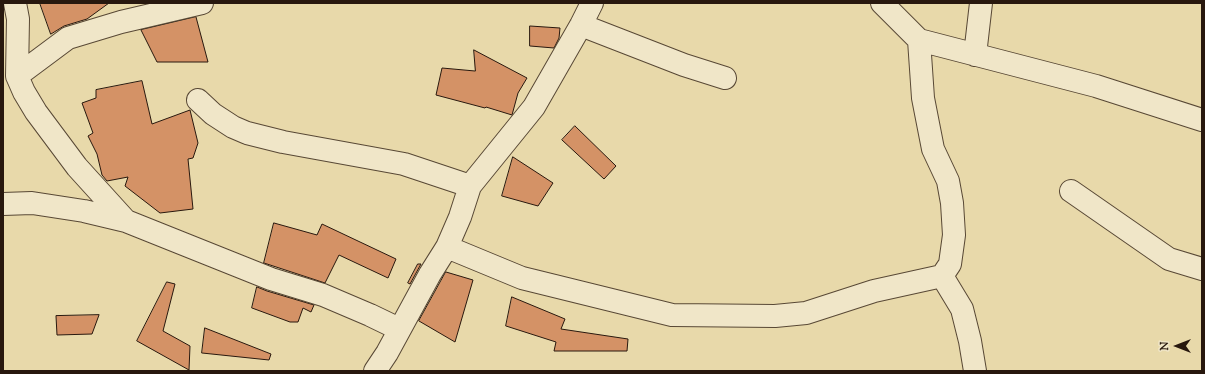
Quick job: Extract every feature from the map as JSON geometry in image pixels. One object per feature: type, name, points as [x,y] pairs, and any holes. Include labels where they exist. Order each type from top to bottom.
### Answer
[{"type":"street","points":[[15,3],[18,19],[10,72],[36,112],[77,167],[126,221]]},
{"type":"street","points":[[10,72],[68,38],[121,22],[202,3]]},
{"type":"street","points":[[375,371],[387,353],[430,274],[447,247],[460,217],[470,186],[534,107],[592,3]]},
{"type":"street","points":[[975,55],[981,3]]},
{"type":"street","points":[[883,4],[919,40],[1096,86],[1202,120]]},
{"type":"street","points":[[581,25],[684,65],[725,78]]},
{"type":"street","points":[[447,247],[522,278],[672,315],[775,316],[806,313],[874,291],[942,276],[950,264],[954,235],[952,204],[948,181],[933,149],[922,98],[919,40]]},
{"type":"street","points":[[198,100],[212,114],[233,127],[247,132],[283,142],[404,164],[470,186]]},
{"type":"street","points":[[1072,191],[1169,259],[1202,269]]},
{"type":"street","points":[[3,204],[40,204],[84,211],[126,221],[271,279],[323,294],[399,329]]},
{"type":"street","points":[[942,276],[962,309],[970,341],[975,371]]},
{"type":"building","points":[[40,3],[109,3],[87,19],[64,26],[51,34]]},
{"type":"building","points":[[196,17],[208,62],[157,62],[141,30]]},
{"type":"building","points":[[530,26],[560,28],[559,38],[554,48],[530,46]]},
{"type":"building","points":[[474,50],[527,78],[518,93],[512,115],[436,95],[442,68],[475,71]]},
{"type":"building","points":[[142,81],[152,124],[190,110],[198,143],[193,158],[188,159],[193,209],[160,213],[125,186],[128,177],[107,181],[102,175],[97,154],[88,136],[93,133],[82,103],[96,98],[96,90]]},
{"type":"building","points":[[575,126],[616,166],[604,179],[562,140]]},
{"type":"building","points":[[513,157],[553,183],[538,206],[502,196]]},
{"type":"building","points":[[274,223],[317,235],[322,224],[396,259],[388,278],[339,255],[325,283],[264,263]]},
{"type":"building","points":[[418,264],[421,264],[410,284],[408,283]]},
{"type":"building","points":[[446,272],[473,280],[455,342],[419,321]]},
{"type":"building","points":[[167,282],[175,284],[163,331],[190,346],[189,370],[137,341]]},
{"type":"building","points":[[257,287],[314,305],[311,312],[303,308],[298,322],[290,322],[252,308]]},
{"type":"building","points":[[512,297],[565,319],[561,329],[628,339],[627,351],[554,351],[556,342],[506,326]]},
{"type":"building","points":[[99,315],[92,334],[57,335],[56,316]]},
{"type":"building","points":[[205,328],[271,354],[269,360],[202,353]]}]
